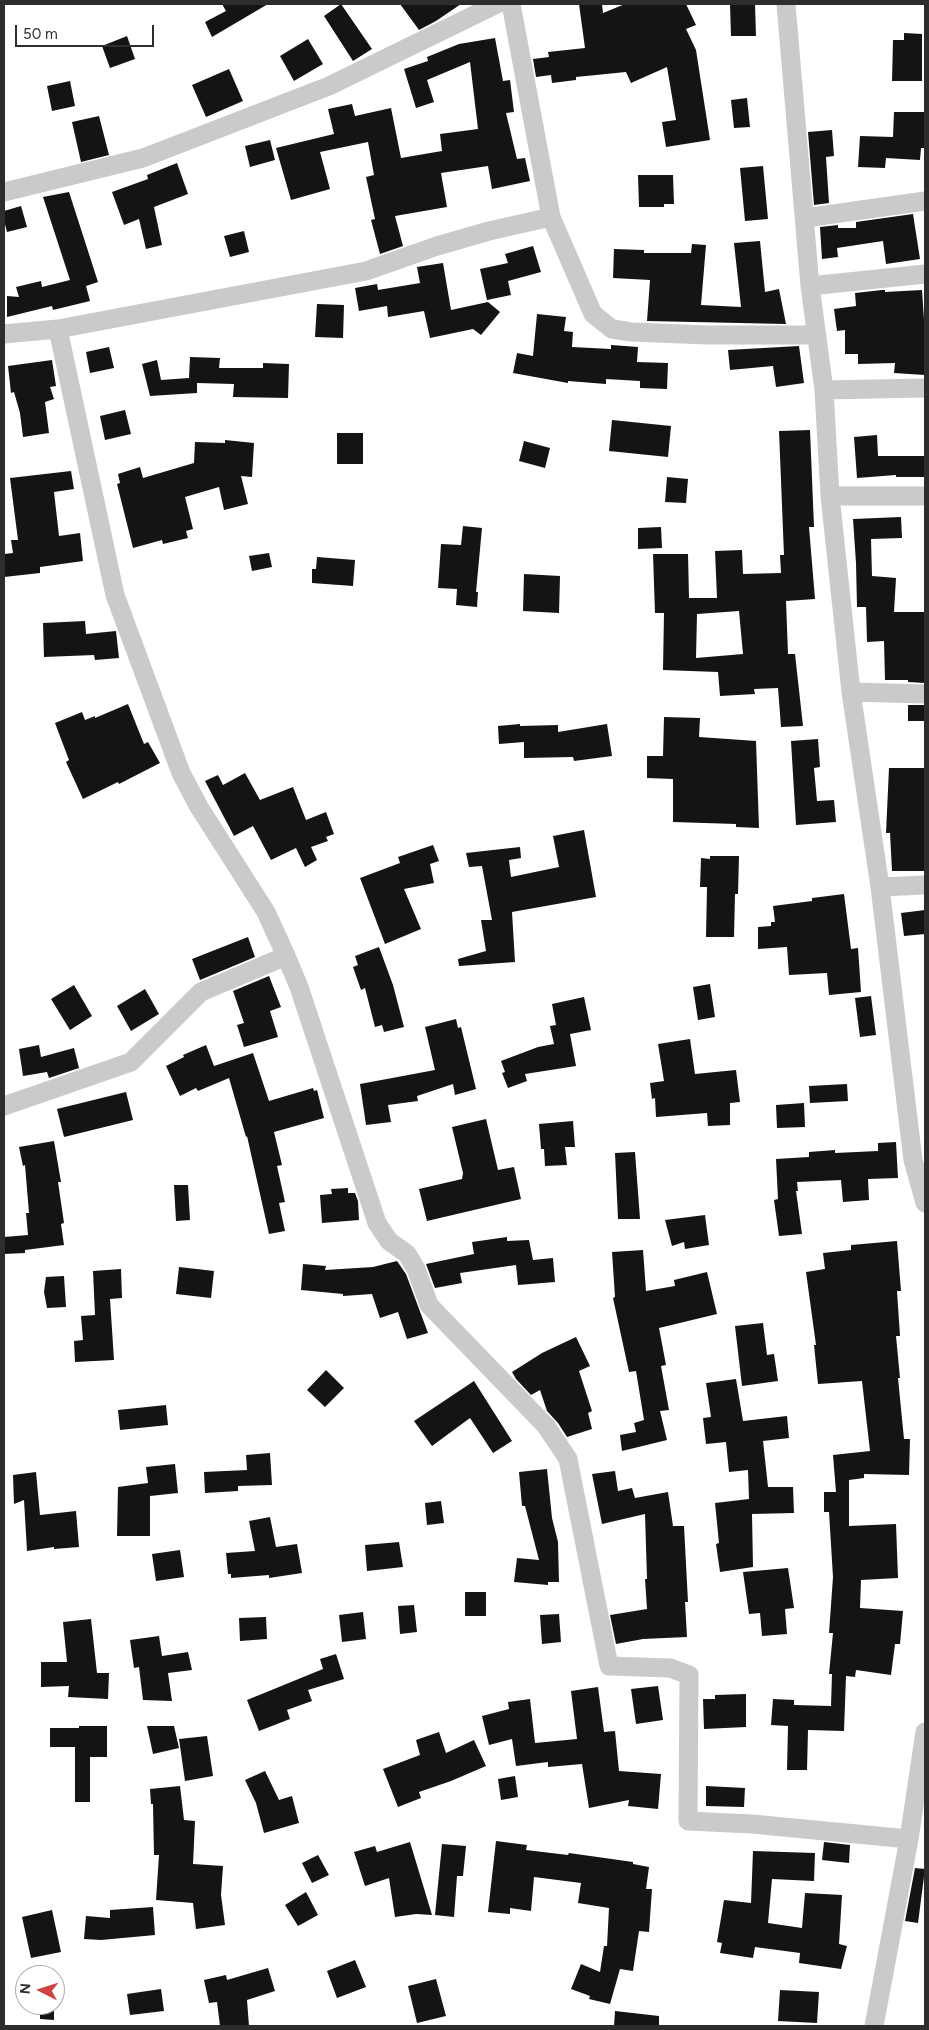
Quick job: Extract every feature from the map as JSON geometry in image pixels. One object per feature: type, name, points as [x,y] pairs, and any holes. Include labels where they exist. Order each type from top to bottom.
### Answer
[{"type":"street","points":[[4,192],[153,154],[329,86],[497,4]]},
{"type":"street","points":[[511,4],[551,217],[593,314],[612,330],[631,332],[817,336]]},
{"type":"street","points":[[786,4],[810,286],[824,390],[830,496],[851,692],[880,887],[913,1160],[925,1202]]},
{"type":"street","points":[[804,218],[925,202]]},
{"type":"street","points":[[4,334],[58,329],[366,271],[437,246],[488,231],[551,217]]},
{"type":"street","points":[[810,286],[925,274]]},
{"type":"street","points":[[58,329],[115,595],[181,773],[199,807],[266,912],[286,956],[299,987],[377,1223],[389,1241],[407,1254],[416,1269],[429,1305],[546,1426],[568,1459],[609,1666],[670,1668],[689,1675],[688,1821],[752,1824],[909,1839]]},
{"type":"street","points":[[824,390],[925,388]]},
{"type":"street","points":[[830,496],[925,496]]},
{"type":"street","points":[[851,692],[925,694]]},
{"type":"street","points":[[880,887],[925,885]]},
{"type":"street","points":[[4,1106],[130,1062],[201,992],[286,956]]},
{"type":"street","points":[[874,2026],[909,1839],[925,1732]]},
{"type":"building","points":[[222,4],[268,4],[212,37],[205,22],[226,11]]},
{"type":"building","points":[[341,4],[372,49],[353,61],[324,16]]},
{"type":"building","points":[[400,4],[461,4],[419,30]]},
{"type":"building","points":[[579,4],[602,4],[603,13],[625,4],[686,4],[696,25],[686,29],[696,50],[710,140],[666,147],[662,122],[676,120],[667,67],[631,83],[626,72],[576,77],[576,80],[552,83],[551,75],[536,77],[533,59],[549,57],[548,52],[585,48]]},
{"type":"building","points":[[730,4],[755,4],[756,36],[731,36]]},
{"type":"building","points":[[904,33],[922,34],[922,81],[892,81],[893,40],[904,40]]},
{"type":"building","points":[[127,36],[135,59],[110,68],[102,46]]},
{"type":"building","points":[[495,38],[503,81],[510,80],[514,112],[506,113],[517,159],[525,158],[530,181],[492,189],[488,166],[441,173],[447,207],[395,216],[403,246],[380,254],[371,220],[375,219],[366,177],[374,175],[368,142],[320,152],[330,189],[291,200],[276,148],[334,134],[328,109],[352,104],[355,116],[391,108],[401,158],[442,151],[440,134],[478,129],[470,62],[427,80],[434,102],[416,108],[404,69],[428,61],[427,57],[459,44]]},
{"type":"building","points":[[308,39],[323,64],[294,81],[280,56]]},
{"type":"building","points":[[229,69],[243,101],[206,117],[192,85]]},
{"type":"building","points":[[70,81],[75,106],[52,111],[47,86]]},
{"type":"building","points":[[747,98],[750,127],[734,128],[731,100]]},
{"type":"building","points":[[894,112],[925,112],[925,148],[921,148],[920,160],[886,158],[885,168],[858,167],[860,136],[893,137]]},
{"type":"building","points":[[99,116],[109,155],[81,162],[72,122]]},
{"type":"building","points":[[832,130],[834,156],[826,157],[829,203],[814,205],[808,132]]},
{"type":"building","points":[[270,140],[275,160],[250,167],[245,146]]},
{"type":"building","points":[[177,163],[188,194],[154,207],[162,245],[146,249],[139,219],[124,225],[112,192],[148,179],[147,175]]},
{"type":"building","points":[[763,166],[768,219],[745,221],[740,168]]},
{"type":"building","points":[[638,175],[673,175],[674,204],[664,204],[664,207],[639,207]]},
{"type":"building","points":[[69,192],[98,282],[86,286],[90,301],[53,310],[52,306],[7,317],[7,296],[19,297],[16,287],[41,281],[42,287],[70,280],[43,197]]},
{"type":"building","points":[[21,206],[27,227],[7,232],[4,211]]},
{"type":"building","points":[[913,214],[920,259],[886,264],[883,241],[837,248],[838,257],[822,259],[820,227],[838,225],[838,228],[856,228],[856,222]]},
{"type":"building","points":[[244,231],[249,252],[230,257],[224,236]]},
{"type":"building","points":[[760,241],[765,292],[779,289],[786,324],[647,321],[650,280],[613,278],[614,249],[644,250],[644,253],[691,253],[692,244],[706,245],[701,305],[741,307],[734,243]]},
{"type":"building","points":[[533,246],[541,272],[508,281],[511,295],[487,300],[480,269],[508,263],[505,254]]},
{"type":"building","points":[[443,263],[451,310],[488,302],[500,312],[481,335],[473,329],[430,338],[424,311],[388,317],[387,306],[359,311],[355,288],[377,284],[378,290],[420,283],[417,267]]},
{"type":"building","points":[[885,290],[885,292],[922,290],[925,375],[894,373],[895,363],[858,364],[858,354],[845,354],[845,330],[837,331],[834,309],[856,306],[855,293]]},
{"type":"building","points":[[317,304],[344,305],[343,338],[315,337]]},
{"type":"building","points":[[537,314],[566,317],[564,331],[573,332],[572,347],[611,349],[611,345],[638,347],[637,362],[668,363],[667,389],[640,388],[640,381],[606,379],[606,384],[568,381],[568,383],[513,373],[517,353],[533,356]]},
{"type":"building","points":[[799,346],[804,383],[776,387],[773,366],[730,370],[728,350]]},
{"type":"building","points":[[109,347],[114,368],[90,373],[86,352]]},
{"type":"building","points":[[190,357],[220,358],[219,368],[263,368],[263,363],[289,364],[288,398],[233,397],[234,384],[197,383],[197,393],[150,396],[142,364],[157,360],[161,380],[189,378]]},
{"type":"building","points":[[52,360],[56,386],[50,387],[54,399],[45,402],[49,433],[23,437],[20,413],[14,392],[11,393],[8,366]]},
{"type":"building","points":[[125,410],[131,434],[105,440],[100,416]]},
{"type":"building","points":[[612,420],[671,426],[668,457],[609,451]]},
{"type":"building","points":[[810,430],[814,527],[809,527],[815,599],[786,601],[788,654],[795,654],[803,726],[781,727],[778,688],[754,689],[755,694],[720,696],[718,672],[663,670],[664,613],[655,613],[653,554],[688,554],[689,598],[717,598],[715,551],[742,550],[743,574],[781,573],[780,555],[784,555],[779,431]],"holes":[[[739,611],[743,654],[696,658],[697,614]]]},
{"type":"building","points":[[337,433],[363,433],[363,464],[337,464]]},
{"type":"building","points":[[877,435],[878,456],[925,456],[925,477],[896,477],[896,475],[857,478],[854,437]]},
{"type":"building","points":[[225,440],[254,443],[252,477],[241,476],[248,504],[224,510],[219,487],[185,497],[193,529],[186,531],[188,538],[163,544],[162,540],[133,548],[117,484],[120,483],[118,474],[140,467],[143,478],[194,463],[195,442],[225,443]]},
{"type":"building","points":[[524,441],[550,448],[545,468],[519,461]]},
{"type":"building","points":[[71,471],[74,489],[54,492],[59,536],[80,533],[83,561],[40,567],[40,573],[4,577],[4,554],[13,553],[11,540],[18,540],[10,478]]},
{"type":"building","points":[[667,477],[688,479],[686,503],[665,502]]},
{"type":"building","points":[[901,517],[902,538],[871,539],[872,576],[896,578],[894,612],[925,612],[925,683],[908,682],[908,680],[885,680],[884,641],[867,642],[866,607],[857,607],[853,519]]},
{"type":"building","points":[[463,526],[482,528],[476,592],[478,592],[477,607],[456,605],[457,589],[438,588],[441,544],[461,545]]},
{"type":"building","points":[[661,527],[662,548],[638,549],[638,528]]},
{"type":"building","points":[[269,553],[272,567],[252,571],[249,556]]},
{"type":"building","points":[[317,557],[355,560],[353,586],[312,583],[312,569],[316,569]]},
{"type":"building","points":[[524,574],[560,576],[559,613],[523,611]]},
{"type":"building","points":[[85,621],[86,634],[116,631],[119,658],[95,660],[94,655],[44,657],[43,623]]},
{"type":"building","points":[[128,704],[144,744],[148,742],[160,763],[119,784],[118,782],[83,799],[66,762],[69,760],[55,723],[82,712],[85,720],[95,716],[95,718]]},
{"type":"building","points":[[908,705],[925,705],[925,721],[908,721]]},
{"type":"building","points":[[664,717],[700,718],[699,737],[756,741],[759,828],[736,827],[736,824],[673,822],[673,779],[647,778],[647,756],[663,756]]},
{"type":"building","points":[[520,724],[520,726],[558,725],[558,732],[607,724],[612,756],[574,761],[573,757],[524,758],[524,742],[499,744],[498,726]]},
{"type":"building","points":[[818,739],[820,767],[814,768],[817,801],[834,800],[836,822],[796,825],[791,741]]},
{"type":"building","points":[[889,768],[925,768],[925,871],[892,871],[890,833],[886,833]]},
{"type":"building","points":[[245,773],[260,800],[293,787],[306,820],[326,812],[334,834],[326,837],[328,841],[311,847],[317,860],[305,867],[296,848],[271,860],[253,826],[234,836],[205,781],[218,775],[223,785]]},
{"type":"building","points":[[584,830],[596,897],[512,912],[515,962],[459,966],[458,959],[486,951],[481,920],[492,920],[482,866],[469,867],[466,853],[520,847],[521,858],[509,860],[511,877],[559,867],[553,836]]},
{"type":"building","points":[[433,845],[439,861],[430,864],[434,883],[404,889],[421,929],[385,944],[360,878],[400,863],[398,857]]},
{"type":"building","points":[[710,856],[739,856],[738,894],[735,894],[734,937],[706,937],[707,887],[700,887],[701,858],[710,859]]},
{"type":"building","points":[[844,894],[851,949],[858,948],[861,992],[829,995],[827,973],[789,975],[787,947],[758,949],[758,927],[771,926],[771,922],[775,922],[773,906],[812,901],[812,898]]},
{"type":"building","points":[[925,910],[925,934],[904,936],[901,913]]},
{"type":"building","points":[[248,937],[255,957],[200,980],[192,959]]},
{"type":"building","points":[[379,947],[393,985],[404,1027],[384,1032],[382,1025],[375,1027],[365,988],[361,990],[353,967],[358,965],[355,956]]},
{"type":"building","points":[[269,976],[281,1007],[270,1011],[278,1037],[244,1047],[237,1025],[244,1023],[233,991]]},
{"type":"building","points":[[710,984],[715,1017],[698,1020],[693,987]]},
{"type":"building","points":[[74,985],[92,1016],[70,1030],[51,999]]},
{"type":"building","points":[[145,989],[159,1014],[131,1031],[117,1006]]},
{"type":"building","points":[[871,996],[876,1035],[860,1037],[855,998]]},
{"type":"building","points":[[584,997],[591,1030],[570,1034],[576,1066],[525,1074],[527,1081],[508,1088],[502,1073],[505,1072],[501,1061],[538,1047],[554,1044],[550,1026],[556,1025],[552,1004]]},
{"type":"building","points":[[456,1019],[458,1028],[461,1027],[476,1089],[455,1095],[453,1084],[417,1096],[418,1101],[388,1105],[391,1122],[366,1125],[360,1084],[435,1070],[425,1027]]},
{"type":"building","points":[[690,1039],[695,1074],[736,1070],[740,1102],[730,1103],[730,1125],[708,1126],[707,1113],[656,1117],[655,1098],[652,1099],[650,1083],[664,1081],[658,1044]]},
{"type":"building","points":[[39,1045],[41,1057],[74,1048],[79,1068],[49,1078],[47,1072],[23,1076],[19,1049]]},
{"type":"building","points":[[206,1045],[214,1066],[253,1053],[269,1101],[313,1088],[314,1091],[317,1090],[324,1118],[274,1132],[282,1165],[277,1166],[285,1202],[279,1203],[285,1231],[269,1234],[247,1136],[229,1078],[198,1091],[196,1088],[180,1096],[166,1066],[184,1057],[183,1055]]},
{"type":"building","points":[[847,1084],[848,1101],[810,1103],[809,1086]]},
{"type":"building","points":[[126,1092],[133,1120],[64,1137],[57,1109]]},
{"type":"building","points":[[804,1103],[805,1127],[777,1128],[776,1105]]},
{"type":"building","points":[[486,1119],[498,1170],[514,1167],[521,1199],[427,1221],[419,1189],[462,1179],[463,1173],[452,1127]]},
{"type":"building","points":[[573,1121],[575,1147],[565,1147],[567,1165],[545,1166],[544,1149],[541,1149],[539,1124]]},
{"type":"building","points":[[54,1141],[61,1182],[58,1182],[64,1223],[61,1224],[64,1245],[25,1250],[25,1253],[4,1254],[4,1237],[28,1235],[26,1213],[29,1213],[25,1165],[23,1166],[19,1147]]},
{"type":"building","points":[[896,1142],[898,1178],[868,1179],[869,1200],[843,1202],[841,1180],[797,1182],[798,1191],[796,1191],[802,1234],[779,1236],[774,1200],[778,1199],[776,1159],[809,1157],[809,1152],[835,1150],[835,1153],[878,1151],[878,1143]]},
{"type":"building","points":[[635,1152],[640,1219],[618,1219],[615,1153]]},
{"type":"building","points":[[174,1185],[188,1185],[190,1220],[176,1221]]},
{"type":"building","points":[[348,1188],[348,1193],[355,1193],[358,1201],[359,1220],[322,1223],[320,1195],[332,1194],[331,1189]]},
{"type":"building","points":[[705,1215],[709,1245],[685,1249],[684,1242],[672,1246],[665,1220]]},
{"type":"building","points":[[507,1237],[507,1241],[529,1240],[533,1260],[553,1258],[555,1282],[518,1285],[516,1265],[460,1273],[462,1283],[435,1288],[426,1264],[474,1254],[472,1242]]},
{"type":"building","points":[[897,1241],[901,1291],[897,1291],[900,1336],[896,1336],[900,1378],[898,1378],[904,1439],[910,1439],[909,1475],[864,1474],[864,1478],[849,1480],[849,1526],[896,1524],[898,1578],[861,1580],[860,1608],[903,1611],[900,1644],[895,1644],[891,1675],[856,1670],[855,1677],[846,1676],[844,1731],[808,1730],[807,1770],[787,1770],[788,1726],[771,1725],[773,1699],[794,1700],[794,1705],[831,1706],[832,1674],[829,1674],[833,1633],[829,1633],[833,1577],[829,1512],[824,1512],[824,1492],[836,1492],[833,1455],[870,1451],[862,1381],[818,1384],[814,1345],[816,1345],[806,1272],[825,1269],[823,1253],[851,1250],[851,1245]]},
{"type":"building","points":[[643,1250],[646,1291],[675,1286],[674,1280],[707,1272],[717,1314],[659,1328],[666,1365],[661,1366],[669,1410],[660,1411],[667,1440],[622,1451],[620,1435],[636,1432],[634,1423],[644,1420],[636,1371],[629,1372],[613,1298],[615,1297],[612,1252]]},
{"type":"building","points":[[397,1261],[406,1274],[428,1333],[407,1339],[398,1312],[380,1318],[372,1294],[343,1296],[343,1294],[301,1290],[303,1264],[326,1266],[325,1270],[373,1267]]},
{"type":"building","points":[[179,1267],[214,1271],[211,1298],[176,1294]]},
{"type":"building","points":[[121,1269],[122,1298],[110,1299],[114,1360],[75,1362],[74,1341],[83,1340],[81,1316],[95,1315],[93,1271]]},
{"type":"building","points":[[64,1276],[66,1307],[47,1308],[44,1292],[46,1277]]},
{"type":"building","points":[[763,1323],[767,1355],[774,1354],[778,1381],[742,1386],[735,1326]]},
{"type":"building","points":[[576,1337],[590,1366],[579,1371],[592,1411],[588,1413],[592,1429],[567,1437],[547,1411],[540,1390],[531,1395],[512,1372],[542,1353]]},
{"type":"building","points":[[326,1370],[344,1388],[325,1407],[307,1390]]},
{"type":"building","points":[[736,1379],[743,1421],[787,1416],[789,1438],[763,1441],[768,1487],[793,1487],[794,1513],[752,1514],[753,1567],[720,1572],[716,1544],[719,1543],[715,1503],[749,1499],[748,1470],[729,1472],[726,1442],[706,1444],[703,1418],[711,1417],[706,1383]]},
{"type":"building","points":[[474,1381],[512,1441],[493,1453],[470,1418],[432,1446],[414,1421]]},
{"type":"building","points":[[166,1405],[168,1425],[120,1430],[118,1410]]},
{"type":"building","points":[[270,1453],[272,1485],[238,1486],[238,1491],[205,1493],[204,1472],[247,1470],[246,1455]]},
{"type":"building","points":[[175,1464],[178,1493],[150,1496],[150,1536],[117,1536],[118,1487],[148,1483],[146,1467]]},
{"type":"building","points":[[547,1469],[552,1518],[558,1542],[559,1582],[548,1582],[548,1585],[514,1582],[517,1558],[539,1560],[525,1506],[522,1506],[519,1472]]},
{"type":"building","points":[[615,1471],[618,1491],[632,1488],[635,1498],[668,1492],[673,1526],[684,1526],[688,1602],[685,1602],[687,1637],[643,1639],[616,1644],[610,1615],[647,1609],[645,1579],[647,1579],[645,1514],[602,1524],[592,1474]]},
{"type":"building","points":[[36,1472],[40,1515],[76,1511],[79,1547],[54,1549],[54,1547],[27,1551],[24,1500],[14,1504],[13,1475]]},
{"type":"building","points":[[441,1501],[444,1523],[427,1525],[425,1503]]},
{"type":"building","points":[[270,1517],[276,1547],[297,1544],[302,1573],[269,1578],[269,1575],[231,1578],[231,1574],[228,1574],[226,1553],[255,1551],[249,1521]]},
{"type":"building","points":[[399,1542],[403,1567],[367,1571],[365,1545]]},
{"type":"building","points":[[180,1550],[184,1577],[156,1581],[152,1554]]},
{"type":"building","points":[[788,1568],[794,1608],[785,1609],[787,1634],[762,1636],[760,1613],[749,1614],[743,1572]]},
{"type":"building","points":[[465,1592],[486,1592],[486,1616],[465,1616]]},
{"type":"building","points":[[414,1605],[417,1632],[400,1634],[398,1606]]},
{"type":"building","points":[[363,1612],[366,1639],[342,1642],[339,1615]]},
{"type":"building","points":[[559,1614],[561,1642],[542,1644],[540,1615]]},
{"type":"building","points":[[266,1617],[267,1639],[240,1641],[239,1618]]},
{"type":"building","points":[[91,1619],[97,1673],[109,1673],[108,1699],[68,1697],[69,1686],[41,1687],[41,1662],[67,1662],[63,1622]]},
{"type":"building","points":[[159,1636],[162,1656],[188,1652],[192,1670],[168,1673],[172,1701],[143,1700],[139,1667],[134,1668],[130,1640]]},
{"type":"building","points":[[336,1654],[344,1679],[308,1690],[312,1701],[287,1710],[290,1719],[259,1731],[247,1700],[323,1669],[320,1659]]},
{"type":"building","points":[[658,1686],[663,1720],[636,1724],[631,1689]]},
{"type":"building","points":[[598,1687],[604,1732],[615,1731],[619,1771],[661,1774],[658,1809],[628,1806],[629,1800],[589,1808],[582,1764],[548,1767],[548,1762],[516,1766],[512,1739],[489,1745],[482,1716],[509,1709],[508,1702],[530,1699],[535,1743],[577,1739],[571,1691]]},
{"type":"building","points":[[746,1694],[746,1727],[704,1729],[703,1699],[715,1699],[715,1695]]},
{"type":"building","points":[[79,1726],[107,1726],[107,1757],[90,1757],[90,1802],[75,1802],[75,1747],[50,1747],[50,1728],[79,1728]]},
{"type":"building","points":[[147,1726],[174,1726],[179,1748],[153,1754]]},
{"type":"building","points":[[439,1732],[446,1753],[474,1740],[486,1766],[419,1792],[421,1798],[398,1807],[383,1769],[420,1755],[416,1740]]},
{"type":"building","points":[[207,1736],[213,1776],[185,1781],[179,1739]]},
{"type":"building","points":[[265,1771],[279,1800],[292,1796],[299,1823],[264,1833],[256,1803],[245,1780]]},
{"type":"building","points":[[515,1776],[518,1797],[501,1800],[498,1779]]},
{"type":"building","points":[[180,1786],[184,1820],[195,1821],[193,1864],[223,1866],[221,1895],[225,1925],[196,1929],[193,1903],[156,1900],[159,1855],[154,1855],[153,1804],[151,1804],[150,1789]]},
{"type":"building","points":[[706,1786],[745,1788],[744,1807],[706,1806]]},
{"type":"building","points":[[496,1841],[527,1845],[526,1850],[568,1855],[569,1853],[633,1862],[633,1864],[649,1867],[646,1889],[652,1889],[649,1932],[639,1931],[633,1971],[620,1969],[610,2004],[589,1999],[590,1996],[571,1989],[581,1964],[600,1972],[604,1946],[607,1946],[609,1908],[578,1903],[581,1883],[534,1877],[531,1911],[510,1908],[510,1914],[488,1912]]},
{"type":"building","points":[[410,1842],[432,1915],[416,1914],[395,1917],[389,1878],[365,1886],[354,1852],[375,1846],[377,1852]]},
{"type":"building","points":[[824,1842],[850,1845],[849,1863],[822,1860]]},
{"type":"building","points":[[442,1844],[466,1846],[463,1876],[457,1876],[454,1917],[435,1915]]},
{"type":"building","points":[[753,1851],[815,1853],[814,1881],[772,1879],[768,1923],[802,1928],[805,1893],[842,1895],[839,1944],[847,1946],[841,1969],[799,1963],[800,1953],[755,1947],[753,1958],[720,1953],[722,1943],[717,1942],[724,1900],[751,1903]]},
{"type":"building","points":[[318,1855],[329,1875],[312,1883],[302,1863]]},
{"type":"building","points":[[915,1868],[925,1869],[918,1923],[905,1921]]},
{"type":"building","points":[[306,1892],[318,1915],[298,1926],[285,1905]]},
{"type":"building","points":[[153,1907],[155,1935],[101,1940],[84,1939],[86,1916],[110,1918],[110,1910]]},
{"type":"building","points":[[52,1910],[61,1952],[31,1958],[22,1917]]},
{"type":"building","points":[[355,1960],[366,1987],[337,1998],[327,1971]]},
{"type":"building","points":[[268,1968],[275,1991],[247,2000],[249,2026],[220,2026],[217,2002],[209,2003],[204,1980],[226,1975],[227,1980]]},
{"type":"building","points":[[436,1979],[446,2016],[417,2023],[408,1986]]},
{"type":"building","points":[[161,1989],[164,2011],[130,2015],[127,1994]]},
{"type":"building","points":[[780,1990],[819,1992],[817,2023],[778,2021]]},
{"type":"building","points":[[615,2011],[659,2016],[659,2026],[614,2026]]},
{"type":"building","points":[[40,2015],[54,2015],[54,2020],[40,2019]]}]
